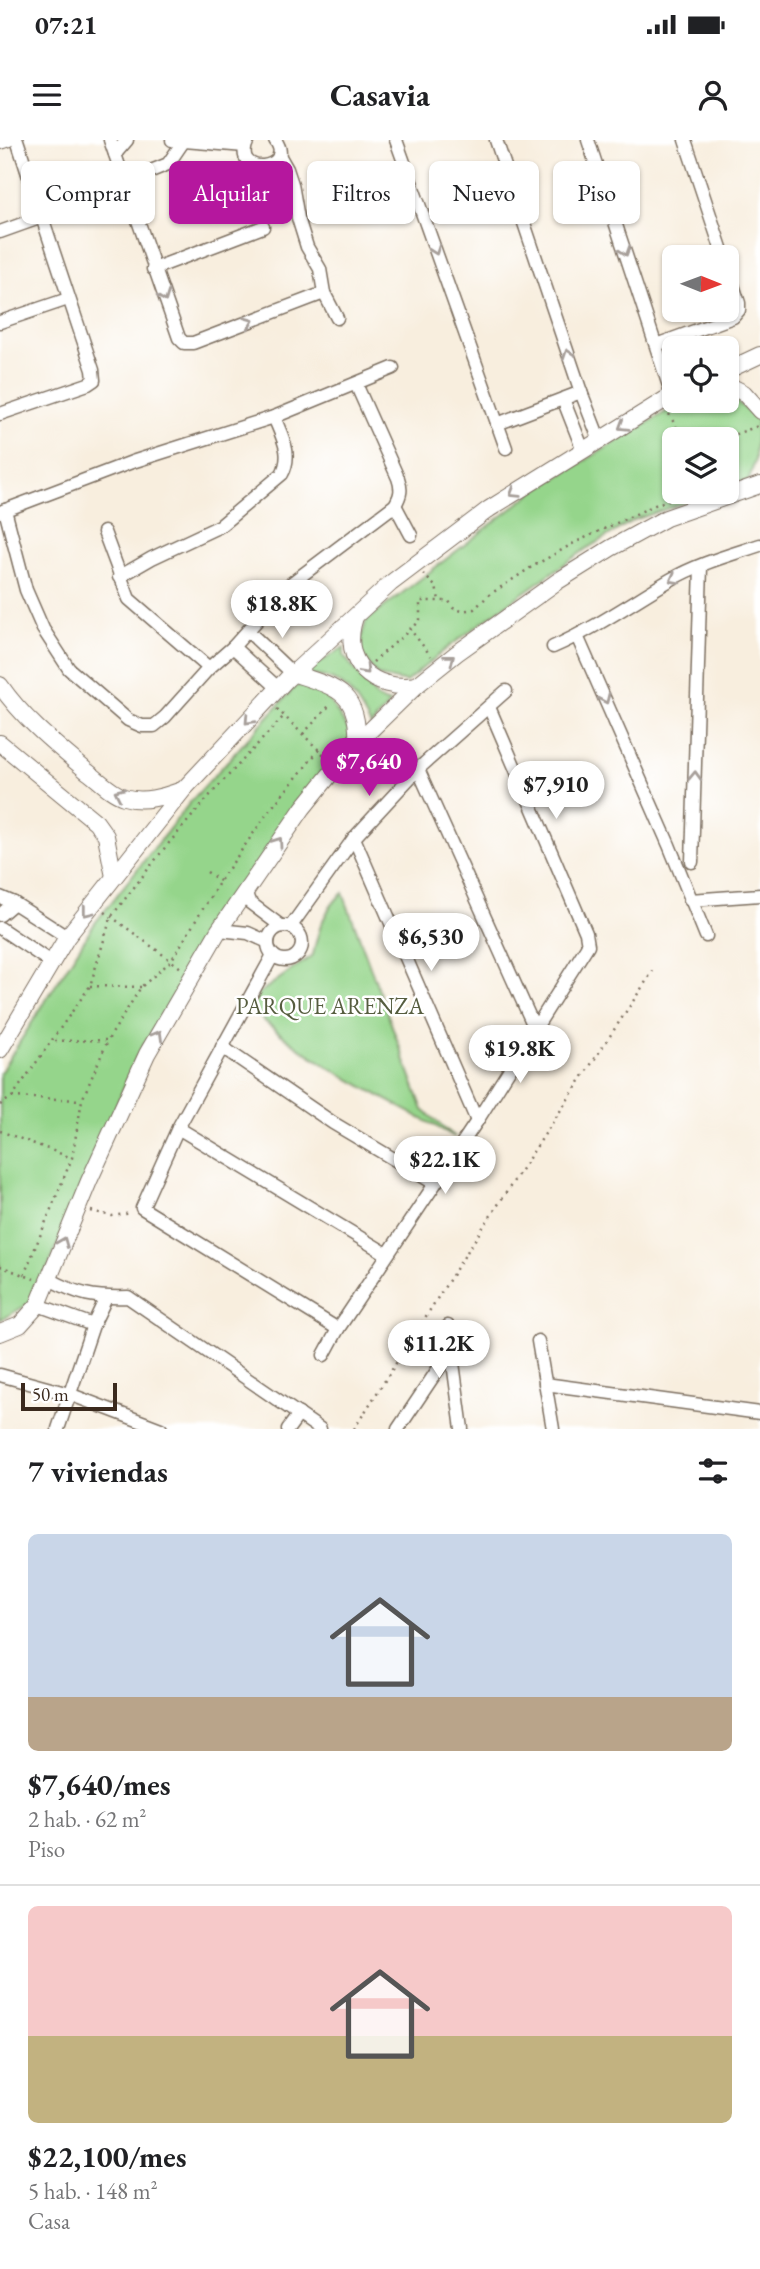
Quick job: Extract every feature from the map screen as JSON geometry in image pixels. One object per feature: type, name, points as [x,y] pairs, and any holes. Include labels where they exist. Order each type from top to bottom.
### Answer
[{"type":"street","points":[[0,143],[9,140]]},
{"type":"street","points":[[17,140],[24,161]]},
{"type":"street","points":[[110,140],[153,269],[179,338],[184,343],[193,343],[324,293]]},
{"type":"street","points":[[115,155],[127,140]]},
{"type":"street","points":[[275,140],[287,169],[304,237],[320,269],[324,293],[337,318]]},
{"type":"street","points":[[396,140],[506,448]]},
{"type":"street","points":[[496,140],[600,441]]},
{"type":"street","points":[[588,140],[662,363]]},
{"type":"street","points":[[685,140],[720,245]]},
{"type":"street","points":[[155,169],[168,164],[178,141],[247,143],[246,157],[253,165],[263,168],[273,164],[279,155]]},
{"type":"street","points":[[0,232],[23,224]]},
{"type":"street","points":[[0,414],[94,380],[45,224]]},
{"type":"street","points":[[153,269],[263,227]]},
{"type":"street","points":[[0,322],[68,299]]},
{"type":"street","points":[[692,336],[722,322]]},
{"type":"street","points":[[656,345],[662,344]]},
{"type":"street","points":[[739,365],[760,355]]},
{"type":"street","points":[[356,384],[401,487],[401,496],[395,505],[289,585],[165,717],[153,726],[142,726],[128,720],[69,668],[43,629],[26,590],[3,511],[132,462],[274,417],[393,368]]},
{"type":"street","points":[[739,390],[760,411]]},
{"type":"street","points":[[497,424],[582,392]]},
{"type":"street","points":[[563,399],[583,450]]},
{"type":"street","points":[[0,1050],[67,937],[94,902],[184,789],[292,673],[414,564],[489,509],[662,402]]},
{"type":"street","points":[[119,577],[220,526],[282,474],[288,464],[288,456],[274,417]]},
{"type":"street","points":[[0,1333],[20,1325],[38,1306],[78,1207],[147,1054],[245,890],[303,808],[337,766],[377,722],[417,685],[558,581],[666,518],[760,485]]},
{"type":"street","points":[[395,505],[411,535]]},
{"type":"street","points":[[104,532],[129,598],[209,668]]},
{"type":"street","points":[[553,647],[577,636],[672,579],[760,545]]},
{"type":"street","points":[[692,862],[701,566]]},
{"type":"street","points":[[355,617],[351,638],[356,659],[363,671],[378,681],[395,687],[417,685]]},
{"type":"street","points":[[248,631],[292,673],[323,682],[349,700],[356,714],[357,744]]},
{"type":"street","points":[[577,636],[706,936]]},
{"type":"street","points":[[233,647],[273,694]]},
{"type":"street","points":[[0,685],[11,702],[58,747],[123,797],[141,800],[161,798],[184,789]]},
{"type":"street","points":[[338,1329],[142,1208],[178,1128],[271,949],[270,935],[286,926],[354,838],[418,769],[506,691]]},
{"type":"street","points":[[324,1354],[387,1254],[536,1031],[588,945],[586,933],[489,707]]},
{"type":"street","points":[[0,743],[96,822],[106,836],[114,877]]},
{"type":"street","points":[[418,769],[536,1031]]},
{"type":"street","points":[[354,838],[477,1121]]},
{"type":"street","points":[[669,845],[692,844]]},
{"type":"street","points":[[219,930],[248,933],[285,960],[298,955],[303,942],[301,936],[249,902],[245,890]]},
{"type":"street","points":[[690,900],[760,895]]},
{"type":"street","points":[[0,897],[67,937]]},
{"type":"street","points":[[0,915],[14,903]]},
{"type":"street","points":[[0,928],[51,963]]},
{"type":"street","points":[[222,1047],[333,1123],[434,1183]]},
{"type":"street","points":[[178,1128],[387,1254]]},
{"type":"street","points":[[48,1281],[77,1294],[128,1297],[320,1429]]},
{"type":"street","points":[[58,1429],[93,1325],[106,1297]]},
{"type":"street","points":[[38,1306],[93,1325]]},
{"type":"street","points":[[448,1326],[462,1429]]},
{"type":"street","points":[[538,1340],[553,1429]]},
{"type":"street","points":[[404,1426],[451,1350]]},
{"type":"street","points":[[0,1375],[69,1395],[161,1429]]},
{"type":"street","points":[[545,1384],[760,1413]]},
{"type":"street","points":[[288,1429],[299,1414]]},
{"type":"path","points":[[673,420],[676,427]]},
{"type":"path","points":[[739,433],[760,425]]},
{"type":"path","points":[[363,671],[419,621],[420,601],[449,600],[453,608],[462,611],[474,609],[489,595],[574,543],[662,502]]},
{"type":"path","points":[[414,564],[436,587],[439,600]]},
{"type":"path","points":[[409,628],[439,668]]},
{"type":"path","points":[[303,734],[342,693]]},
{"type":"path","points":[[273,694],[284,716],[337,766]]},
{"type":"path","points":[[0,1105],[12,1097],[90,986],[111,917],[203,803],[284,716]]},
{"type":"path","points":[[24,1275],[72,1158],[82,1100],[108,1040],[141,987],[171,961],[220,881],[318,750]]},
{"type":"path","points":[[207,872],[220,881]]},
{"type":"path","points":[[94,902],[192,977]]},
{"type":"path","points":[[354,1429],[474,1241],[653,971]]},
{"type":"path","points":[[90,986],[141,987]]},
{"type":"path","points":[[53,1041],[108,1040]]},
{"type":"path","points":[[12,1097],[82,1100]]},
{"type":"path","points":[[0,1132],[72,1158]]},
{"type":"path","points":[[78,1207],[112,1216],[129,1215],[142,1208]]},
{"type":"path","points":[[0,1266],[48,1281]]},
{"type":"green space","points":[[739,404],[757,419],[755,460],[749,480],[739,483],[739,427],[662,427],[662,504],[681,504],[634,520],[583,551],[446,649],[406,682],[378,676],[358,649],[366,621],[533,492],[664,413],[739,413]]},
{"type":"green space","points":[[344,647],[344,656],[378,699],[390,703],[371,726],[358,703],[344,687],[325,677],[299,676]]},
{"type":"green space","points":[[308,682],[320,687],[353,736],[251,873],[138,1054],[34,1301],[0,1320],[0,1073],[95,923],[192,800],[295,687]]},
{"type":"green space","name":"PARQUE ARENZA","points":[[343,893],[423,1110],[455,1137],[321,1062],[295,1045],[248,1006],[252,998],[313,955],[323,921],[336,899]]}]
